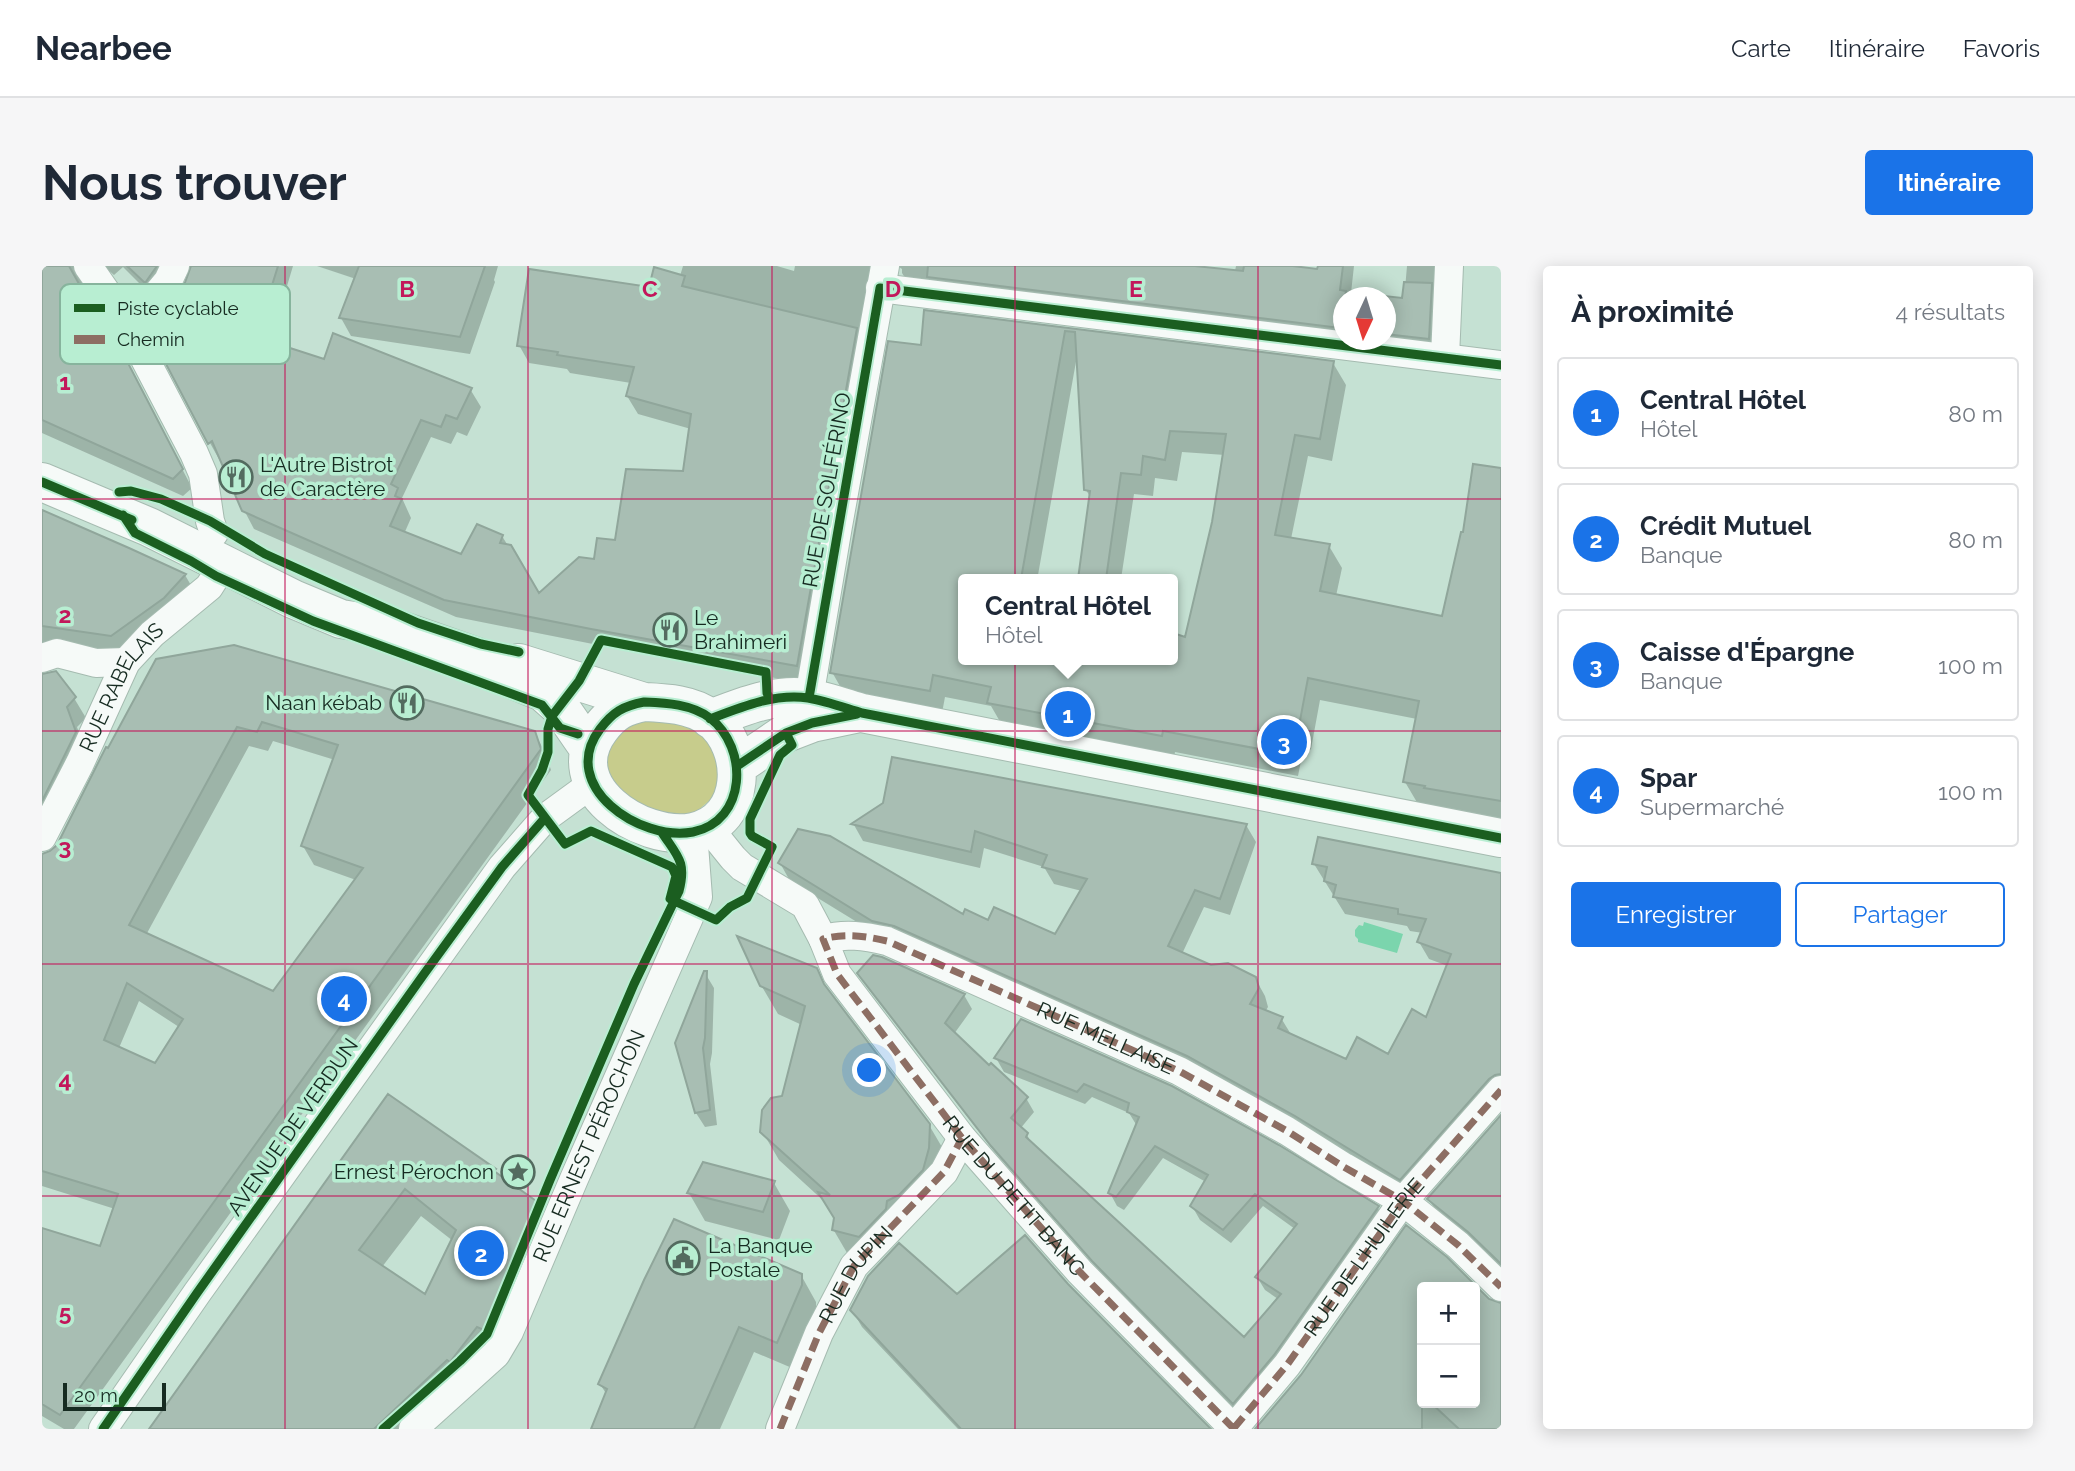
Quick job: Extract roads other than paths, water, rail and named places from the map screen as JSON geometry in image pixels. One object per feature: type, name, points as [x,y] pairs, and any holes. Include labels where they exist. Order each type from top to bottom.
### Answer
[{"type":"main road","points":[[42,459],[212,545],[293,598],[341,619],[391,627],[477,657],[502,675],[543,692],[560,706],[591,766],[603,799],[641,824],[661,831],[679,833],[701,829],[722,817],[735,793],[737,766],[727,738],[710,719],[698,711],[682,706],[644,702],[504,658],[477,657]]},
{"type":"main road","points":[[42,482],[149,527],[212,545]]},
{"type":"main road","points":[[710,719],[770,699],[809,698],[862,713],[1501,838]]},
{"type":"main road","points":[[591,766],[596,734],[615,712],[628,705],[644,702]]},
{"type":"main road","points":[[737,766],[786,733],[812,723],[862,713]]},
{"type":"street","points":[[88,266],[100,284]]},
{"type":"street","points":[[166,284],[175,266]]},
{"type":"street","points":[[1445,357],[1449,266]]},
{"type":"street","points":[[883,277],[1501,365]]},
{"type":"street","name":"RUE DE SOLFÉRINO","points":[[809,698],[883,277]]},
{"type":"street","points":[[147,364],[203,474],[212,545]]},
{"type":"street","name":"RUE RABELAIS","points":[[42,837],[80,763],[126,662],[152,634],[209,587],[216,576],[212,545]]},
{"type":"street","points":[[47,654],[96,663],[126,662]]},
{"type":"street","name":"AVENUE DE VERDUN","points":[[103,1429],[502,867],[591,766]]},
{"type":"street","points":[[701,829],[742,867],[805,905],[823,939]]},
{"type":"street","name":"RUE ERNEST PÉROCHON","points":[[413,1429],[496,1354],[509,1332],[698,897],[701,829]]},
{"type":"street","name":"RUE MELLAISE","points":[[823,939],[862,935],[887,941],[1179,1071],[1287,1131],[1403,1201],[1458,1245],[1501,1287]]},
{"type":"street","name":"RUE DU PETIT BANC","points":[[823,939],[837,974],[962,1138],[1080,1272],[1234,1429]]},
{"type":"street","name":"RUE DE L'HUILERIE","points":[[1234,1429],[1287,1365],[1403,1201],[1501,1090]]},
{"type":"street","name":"RUE DUPIN","points":[[780,1429],[820,1333],[854,1266],[944,1172],[962,1138]]},
{"type":"place","name":"L'Autre Bistrot de Caractère","points":[[236,477]]},
{"type":"place","name":"Le Brahimeri","points":[[670,630]]},
{"type":"place","name":"Naan kébab","points":[[407,703]]},
{"type":"place","name":"Central Hôtel","points":[[1068,714]]},
{"type":"place","name":"Caisse d'Épargne","points":[[1284,742]]},
{"type":"place","name":"Spar","points":[[344,999]]},
{"type":"place","name":"Ernest Pérochon","points":[[518,1172]]},
{"type":"place","name":"Crédit Mutuel","points":[[481,1253]]},
{"type":"place","name":"La Banque Postale","points":[[683,1258]]}]
